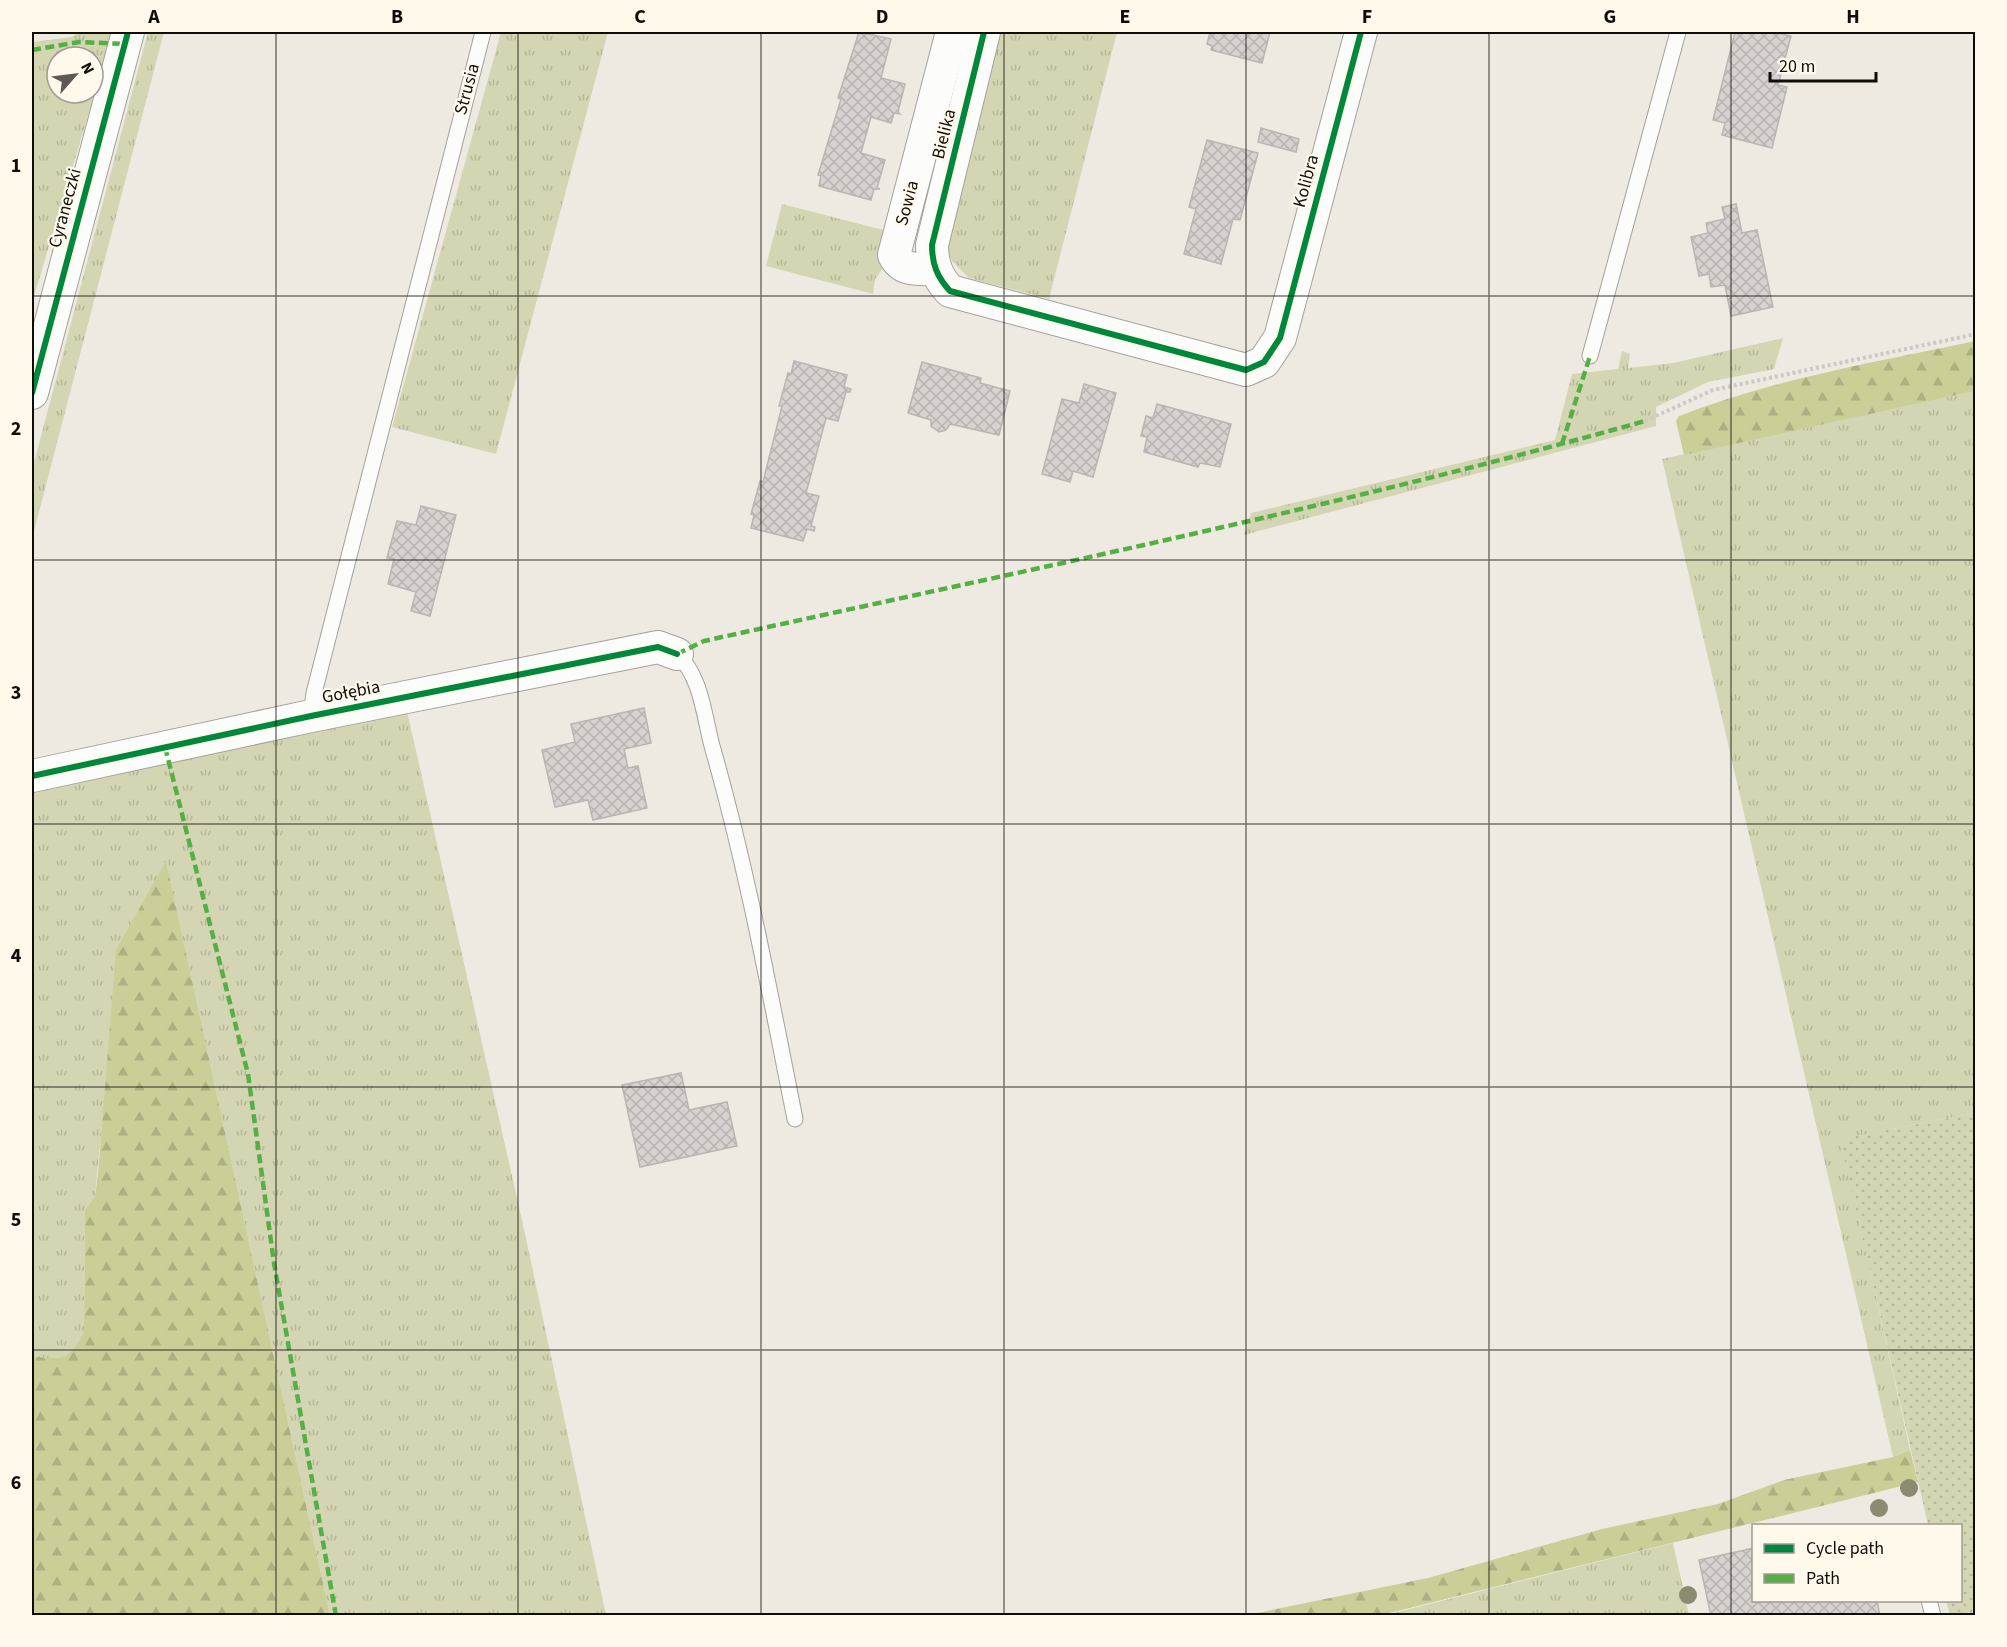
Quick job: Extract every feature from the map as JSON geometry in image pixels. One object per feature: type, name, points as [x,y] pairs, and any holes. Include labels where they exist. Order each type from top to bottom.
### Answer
[{"type":"street","name":"Cyraneczki","points":[[32,393],[128,32]]},
{"type":"street","name":"Sowia","points":[[934,257],[911,269],[901,265],[894,255],[952,32]]},
{"type":"street","name":"Bielika","points":[[934,257],[984,32]]},
{"type":"street","name":"Kolibra","points":[[934,257],[941,281],[950,291],[1246,370],[1264,362],[1280,338],[1361,32]]},
{"type":"street","name":"Gołębia","points":[[32,776],[311,716],[658,647],[677,654]]},
{"type":"lane","name":"Strusia","points":[[311,716],[314,693],[483,32]]},
{"type":"lane","points":[[1590,356],[1678,32]]},
{"type":"lane","points":[[677,654],[687,663],[695,680],[720,774],[757,928],[795,1119]]},
{"type":"path","points":[[1646,421],[1713,390],[1976,334]]},
{"type":"green space","points":[[78,32],[113,32],[105,59],[105,45],[45,45],[45,105],[91,105],[32,303],[32,42],[72,37]]},
{"type":"green space","points":[[148,32],[164,32],[32,539],[32,470]]},
{"type":"green space","points":[[501,32],[608,32],[496,454],[392,427]]},
{"type":"green space","points":[[992,32],[1117,32],[1049,299],[969,278],[952,261],[942,239]]},
{"type":"green space","points":[[782,204],[891,232],[883,268],[875,279],[873,294],[766,266]]},
{"type":"green space","points":[[1783,338],[1774,369],[1708,382],[1656,407],[1656,426],[1244,535],[1251,513],[1555,440],[1572,374],[1618,369],[1622,351],[1630,354],[1628,368],[1673,363]]},
{"type":"green space","points":[[1975,341],[1975,391],[1684,455],[1676,421],[1679,416],[1788,382]]},
{"type":"green space","points":[[1975,391],[1975,1113],[1841,1139],[1910,1450],[1893,1457],[1662,459]]},
{"type":"green space","points":[[407,711],[524,1229],[606,1615],[330,1615],[166,862],[105,1095],[95,1196],[85,1210],[84,1331],[74,1348],[64,1356],[51,1358],[32,1356],[32,789]]},
{"type":"green space","points":[[166,861],[330,1615],[32,1615],[32,1356],[58,1358],[64,1356],[74,1348],[84,1331],[85,1210],[95,1196],[98,1174],[116,950]]},
{"type":"green space","points":[[1975,1113],[1975,1615],[1950,1615],[1946,1602],[1962,1602],[1962,1524],[1928,1524],[1840,1139]]},
{"type":"green space","points":[[1910,1450],[1918,1482],[1381,1615],[1247,1615],[1428,1578],[1602,1529],[1718,1504],[1784,1480],[1893,1457]]},
{"type":"green space","points":[[1673,1543],[1689,1615],[1381,1616]]},
{"type":"building","points":[[859,32],[891,39],[881,78],[905,84],[898,112],[900,114],[894,113],[891,123],[871,117],[861,153],[885,160],[877,188],[880,189],[874,189],[871,200],[819,186],[821,176],[818,175],[841,99],[838,98]]},
{"type":"building","points":[[1210,32],[1270,32],[1262,63],[1211,50],[1212,46],[1207,44]]},
{"type":"building","points":[[1735,32],[1773,32],[1791,36],[1778,85],[1787,87],[1772,148],[1722,135],[1725,123],[1713,120]]},
{"type":"building","points":[[1261,128],[1299,139],[1296,152],[1258,142]]},
{"type":"building","points":[[1207,140],[1258,153],[1240,220],[1233,219],[1221,264],[1184,254],[1196,209],[1189,207]]},
{"type":"building","points":[[1736,204],[1742,233],[1757,230],[1773,307],[1731,316],[1725,285],[1711,287],[1709,274],[1699,276],[1691,237],[1708,233],[1706,223],[1725,219],[1722,207]]},
{"type":"building","points":[[794,361],[847,375],[844,387],[851,389],[850,392],[846,392],[838,421],[826,418],[806,493],[819,496],[811,526],[815,527],[814,531],[807,529],[803,541],[751,528],[754,515],[751,514],[760,481],[763,482],[782,406],[779,406],[788,373],[791,374]]},
{"type":"building","points":[[922,362],[981,378],[980,383],[1010,391],[999,435],[950,424],[946,430],[939,432],[931,426],[931,420],[908,413]]},
{"type":"building","points":[[1084,384],[1116,393],[1093,477],[1073,471],[1070,482],[1042,474],[1062,399],[1079,403]]},
{"type":"building","points":[[1157,404],[1231,424],[1220,467],[1200,463],[1198,467],[1144,452],[1147,437],[1141,436],[1146,416],[1153,418]]},
{"type":"building","points":[[421,506],[456,515],[430,616],[411,611],[416,592],[388,584],[394,559],[387,558],[397,521],[416,525]]},
{"type":"building","points":[[644,708],[651,743],[624,749],[628,768],[638,766],[647,808],[593,820],[588,800],[555,807],[542,750],[575,742],[571,724]]},
{"type":"building","points":[[681,1073],[689,1110],[727,1102],[737,1146],[640,1167],[622,1085]]},
{"type":"building","points":[[1752,1548],[1752,1602],[1877,1602],[1880,1616],[1711,1616],[1699,1560]]},
{"type":"marked path","points":[[32,50],[79,42],[125,44]]},
{"type":"marked path","points":[[1562,444],[1590,356]]},
{"type":"marked path","points":[[677,654],[704,641],[1294,511],[1528,453],[1645,421]]},
{"type":"marked path","points":[[165,747],[248,1074],[274,1263],[336,1616]]},
{"type":"cycle path","points":[[32,393],[128,32]]},
{"type":"cycle path","points":[[984,32],[932,245],[936,270],[945,286],[950,291],[1246,370],[1264,362],[1280,338],[1361,32]]},
{"type":"cycle path","points":[[32,776],[311,716],[658,647],[677,654]]}]
